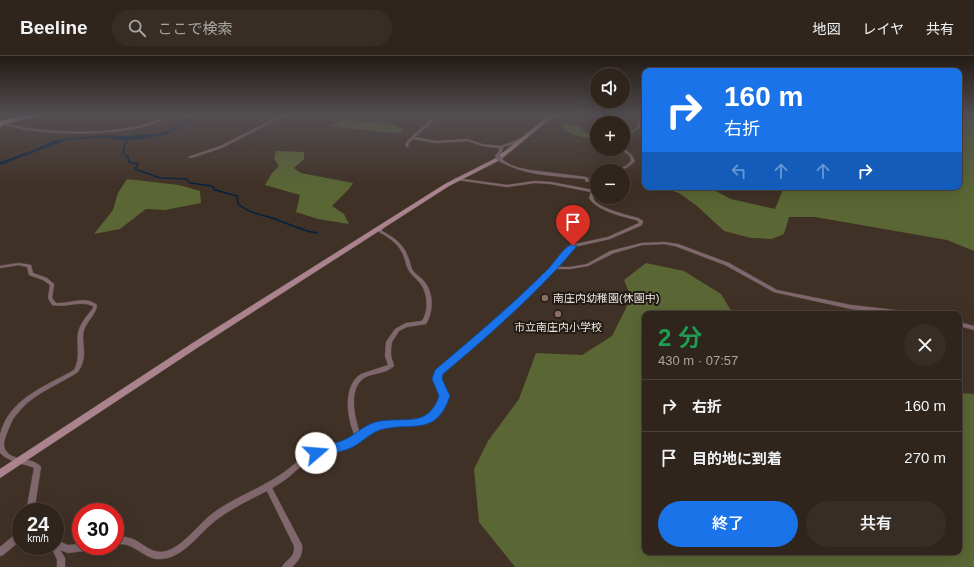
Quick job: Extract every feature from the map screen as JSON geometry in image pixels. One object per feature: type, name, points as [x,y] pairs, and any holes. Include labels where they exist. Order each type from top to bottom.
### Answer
[{"type":"street","points":[[190,157],[221,147],[237,139]]},
{"type":"street","points":[[407,146],[407,143],[413,139]]},
{"type":"street","points":[[419,139],[436,142],[468,140],[482,145],[501,147],[522,139]]},
{"type":"street","points":[[0,474],[200,342],[457,179],[498,160],[523,139]]},
{"type":"street","points":[[501,147],[501,151],[496,156],[509,165],[536,172],[586,178],[587,182]]},
{"type":"street","points":[[630,155],[633,161],[630,164]]},
{"type":"street","points":[[457,179],[507,186],[530,182],[545,182],[590,188]]},
{"type":"street","points":[[124,541],[130,541],[152,555],[157,556],[167,554],[185,543],[215,516],[286,476],[316,453],[348,444],[375,427],[388,424],[415,423],[424,421],[434,415],[442,405],[445,396],[437,379],[438,373],[472,345],[553,268],[565,256],[569,248],[609,238],[620,232],[638,227],[642,223],[637,219],[604,208],[597,204]]},
{"type":"street","points":[[359,437],[355,430],[350,406],[357,381],[364,375],[391,366],[388,352],[389,342],[393,334],[401,327],[424,323],[427,317],[429,304],[427,293],[422,283],[411,271],[405,253],[395,240],[380,231],[381,227]]},
{"type":"street","points":[[553,268],[570,268],[588,265],[612,252],[642,244],[676,245],[727,264],[776,290],[851,307],[886,311]]},
{"type":"street","points":[[0,267],[14,264],[27,265],[31,274],[45,279],[52,285],[50,298],[54,304],[61,305],[89,302],[95,305],[95,308],[80,333],[82,355],[80,365],[76,371],[25,401],[16,409],[8,421],[1,441],[2,450],[11,458],[36,465],[38,468],[32,503]]},
{"type":"street","points":[[962,325],[974,328]]},
{"type":"street","points":[[268,486],[298,545],[299,550],[297,557],[286,567]]},
{"type":"street","points":[[0,552],[12,542]]},
{"type":"street","points":[[60,555],[62,558],[60,567]]},
{"type":"green space","points":[[962,139],[974,139],[974,251],[947,240],[815,217],[789,217],[784,234],[772,239],[751,238],[724,231],[697,206],[679,193],[670,190],[714,190],[731,199],[775,209],[783,190],[962,190]]},
{"type":"green space","points":[[276,151],[304,152],[304,159],[294,168],[301,173],[353,183],[332,206],[344,214],[349,224],[318,219],[296,212],[300,195],[265,185],[272,173],[279,166],[274,158]]},
{"type":"green space","points":[[127,179],[179,185],[200,191],[201,203],[165,210],[146,209],[120,229],[94,234],[113,210],[118,193]]},
{"type":"green space","points":[[646,263],[684,271],[721,294],[731,311],[642,311],[642,555],[962,555],[962,393],[974,394],[974,567],[515,567],[479,522],[474,469],[488,441],[519,399],[536,353],[582,355],[612,336],[631,298],[624,280]]},
{"type":"water","points":[[80,139],[67,140],[0,165],[0,162],[34,150],[55,140]]},
{"type":"water","points":[[111,139],[141,139],[134,140]]},
{"type":"waterway","points":[[129,139],[125,143],[123,153],[128,157],[129,162],[138,164],[135,169],[160,178],[186,179],[190,183],[212,186],[215,190],[237,196],[238,204],[247,210],[317,233]]},
{"type":"place","name":"南庄内幼稚園(休園中)","points":[[545,298]]},
{"type":"place","name":"市立南庄内小学校","points":[[558,314]]},
{"type":"route","points":[[316,453],[321,450],[348,444],[375,427],[388,424],[415,423],[424,421],[434,415],[442,405],[445,396],[436,376],[438,373],[483,335],[512,306],[550,272],[565,256],[566,251],[573,246]]}]
